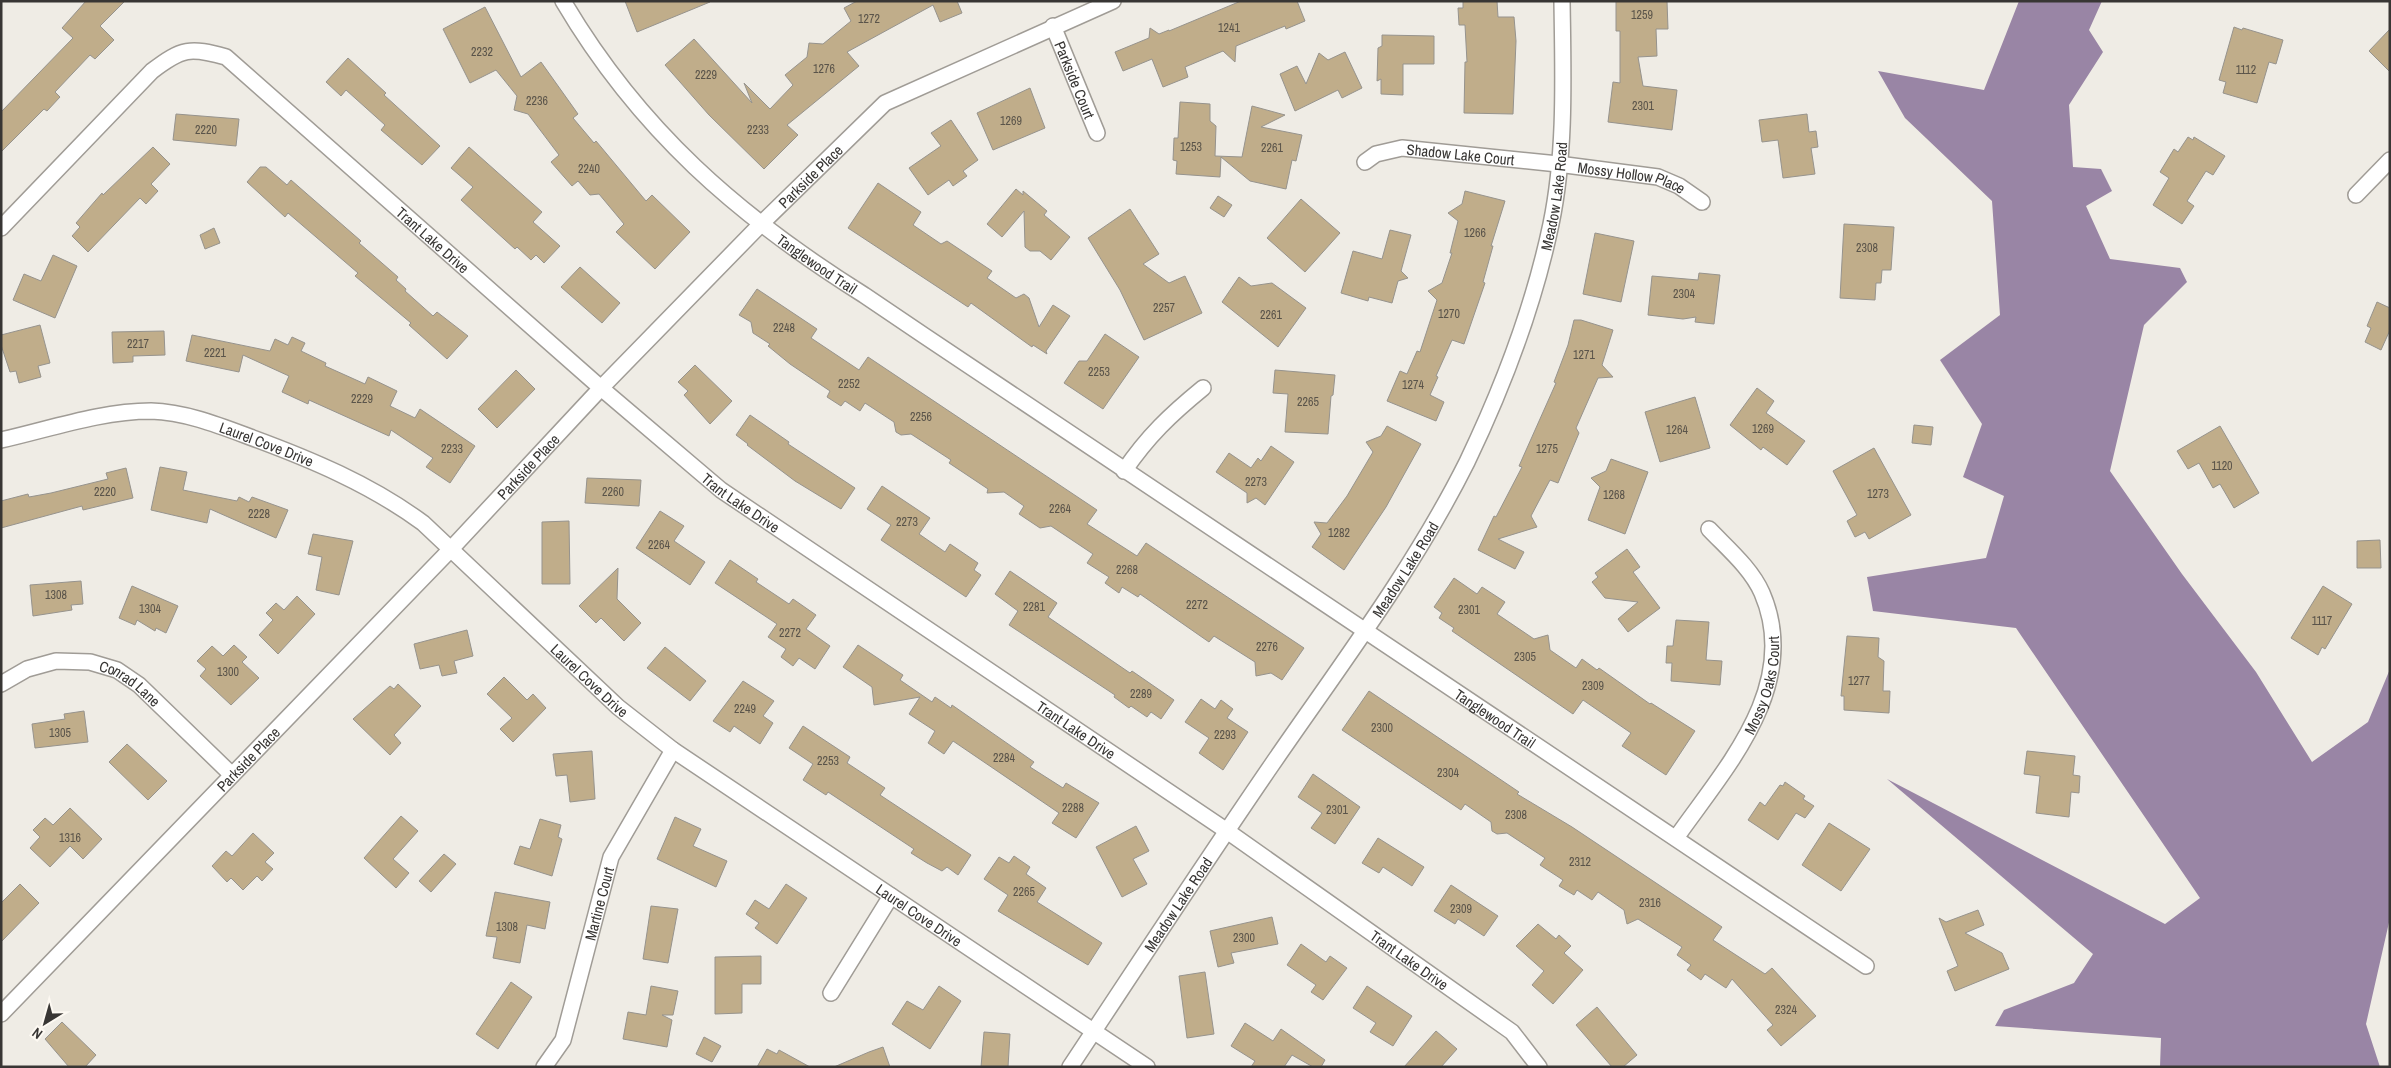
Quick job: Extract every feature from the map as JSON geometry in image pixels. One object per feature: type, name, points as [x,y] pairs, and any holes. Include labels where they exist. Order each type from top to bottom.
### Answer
[{"type":"street","name":"Tanglewood Trail","points":[[562,1],[612,76],[650,123],[695,168],[760,225],[1124,471],[1866,966]]},
{"type":"street","name":"Parkside Place","points":[[1,1014],[450,549],[601,388],[760,225],[885,103],[1053,26],[1113,1]]},
{"type":"street","name":"Meadow Lake Road","points":[[1070,1067],[1227,831],[1364,631],[1434,521],[1466,464],[1484,425],[1511,359],[1533,291],[1551,222],[1558,164],[1563,61],[1562,1]]},
{"type":"street","name":"Parkside Court","points":[[1053,26],[1097,133]]},
{"type":"street","name":"Trant Lake Drive","points":[[1,228],[152,71],[172,55],[186,50],[207,52],[226,57],[601,388],[721,490],[1227,831],[1512,1032],[1540,1067]]},
{"type":"street","name":"Shadow Lake Court","points":[[1365,162],[1376,154],[1402,148],[1558,164]]},
{"type":"street","points":[[2356,195],[2390,160]]},
{"type":"street","name":"Mossy Hollow Place","points":[[1558,164],[1658,177],[1680,186],[1702,202]]},
{"type":"street","points":[[1124,471],[1143,443],[1167,418],[1203,388]]},
{"type":"street","name":"Laurel Cove Drive","points":[[1,440],[120,413],[152,411],[177,414],[208,421],[271,445],[366,486],[417,518],[618,707],[673,750],[1147,1067]]},
{"type":"street","name":"Mossy Oaks Court","points":[[1676,838],[1750,731],[1762,706],[1769,680],[1772,658],[1768,613],[1761,592],[1750,574],[1709,528]]},
{"type":"street","name":"Conrad Lane","points":[[1,684],[27,669],[56,661],[90,662],[117,670],[139,685],[232,775]]},
{"type":"street","name":"Martine Court","points":[[544,1067],[563,1040],[611,857],[673,750]]},
{"type":"street","points":[[832,993],[891,896]]},
{"type":"shaded area","points":[[2019,1],[2102,1],[2089,30],[2103,52],[2069,105],[2073,167],[2101,169],[2112,191],[2086,206],[2110,259],[2180,268],[2187,282],[2144,325],[2110,471],[2182,574],[2256,672],[2312,762],[2368,722],[2390,669],[2390,918],[2366,1024],[2380,1067],[2160,1067],[2161,1038],[1995,1026],[2004,1010],[2074,983],[2093,954],[1887,779],[2165,924],[2200,898],[2016,628],[1873,611],[1867,577],[1986,558],[2004,496],[1963,477],[1982,424],[1940,360],[2000,315],[1992,201],[1905,118],[1878,71],[1984,90]]},
{"type":"building","points":[[86,1],[125,1],[100,26],[114,40],[95,59],[90,55],[55,92],[60,97],[47,111],[44,109],[1,152],[1,112],[73,38],[62,28]]},
{"type":"building","points":[[625,1],[710,1],[710,2],[637,32]]},
{"type":"building","points":[[857,1],[957,1],[962,13],[940,22],[933,5],[847,52],[859,66],[787,125],[798,135],[764,169],[709,115],[665,65],[694,39],[752,103],[744,83],[770,109],[793,85],[785,75],[807,57],[809,43],[823,44],[851,21],[844,8]]},
{"type":"building","points":[[1241,1],[1297,1],[1305,21],[1286,29],[1285,26],[1236,46],[1235,62],[1223,51],[1185,67],[1188,77],[1163,87],[1152,59],[1123,71],[1115,52],[1149,38],[1150,28],[1159,34]]},
{"type":"building","points":[[1463,1],[1497,1],[1498,17],[1514,17],[1516,41],[1513,114],[1464,113],[1465,62],[1467,62],[1465,25],[1459,25],[1458,8],[1463,8]]},
{"type":"building","points":[[1616,1],[1667,1],[1668,29],[1656,29],[1657,56],[1638,57],[1643,86],[1677,90],[1672,130],[1608,122],[1613,82],[1620,83],[1620,31],[1616,31]]},
{"type":"building","points":[[485,7],[521,77],[541,62],[578,114],[573,118],[594,143],[596,141],[646,201],[652,195],[690,232],[655,269],[616,232],[624,224],[599,194],[590,195],[578,181],[572,186],[551,162],[559,155],[528,114],[514,110],[517,96],[496,70],[470,83],[443,29]]},
{"type":"building","points":[[2234,27],[2283,40],[2276,64],[2269,62],[2257,103],[2223,93],[2226,82],[2219,80]]},
{"type":"building","points":[[2390,29],[2390,72],[2369,51]]},
{"type":"building","points":[[1382,35],[1434,36],[1434,64],[1403,64],[1403,95],[1381,94],[1381,79],[1377,81],[1378,48],[1382,46]]},
{"type":"building","points":[[1345,52],[1362,88],[1342,98],[1338,90],[1295,111],[1280,74],[1297,66],[1306,84],[1319,53],[1328,60]]},
{"type":"building","points":[[348,58],[386,93],[384,95],[440,146],[422,165],[381,130],[385,125],[346,90],[341,96],[326,82]]},
{"type":"building","points":[[1030,88],[1045,128],[993,150],[977,113]]},
{"type":"building","points":[[1180,102],[1210,104],[1210,121],[1216,126],[1215,156],[1242,157],[1252,106],[1285,115],[1261,127],[1302,135],[1296,161],[1292,160],[1286,189],[1250,181],[1221,157],[1220,177],[1176,174],[1177,161],[1173,160],[1174,138],[1178,138]]},
{"type":"building","points":[[176,114],[239,119],[236,146],[173,140]]},
{"type":"building","points":[[1807,114],[1809,132],[1816,131],[1818,147],[1811,148],[1815,174],[1783,178],[1778,140],[1762,142],[1759,120]]},
{"type":"building","points":[[951,120],[978,160],[963,171],[967,176],[953,186],[949,180],[928,195],[909,168],[941,146],[931,133]]},
{"type":"building","points":[[2188,137],[2193,140],[2194,137],[2225,156],[2213,175],[2206,171],[2187,201],[2194,206],[2182,224],[2153,205],[2169,178],[2160,172],[2174,149],[2178,152]]},
{"type":"building","points":[[153,147],[170,164],[151,184],[158,191],[146,204],[140,198],[88,252],[72,236],[80,227],[76,223],[102,193],[103,195]]},
{"type":"building","points":[[469,147],[542,212],[533,222],[560,246],[544,263],[536,255],[531,260],[517,247],[515,249],[461,200],[473,187],[451,168]]},
{"type":"building","points":[[260,167],[266,167],[287,185],[291,180],[361,241],[359,243],[398,277],[396,280],[406,289],[405,291],[433,316],[437,312],[468,336],[447,359],[409,325],[411,323],[355,276],[358,273],[288,213],[285,217],[247,182]]},
{"type":"building","points":[[878,183],[921,212],[913,225],[941,244],[947,241],[992,271],[987,278],[1016,298],[1024,294],[1029,298],[1039,327],[1053,305],[1070,316],[1046,351],[1047,354],[1033,345],[1032,347],[971,303],[968,307],[848,228]]},
{"type":"building","points":[[1016,189],[1023,195],[1023,191],[1047,211],[1044,215],[1070,237],[1051,260],[1040,251],[1030,251],[1025,247],[1024,211],[1002,237],[987,224]]},
{"type":"building","points":[[1465,191],[1505,201],[1491,246],[1493,246],[1483,282],[1485,283],[1464,344],[1452,340],[1430,395],[1444,402],[1436,421],[1387,401],[1400,371],[1407,374],[1417,351],[1420,352],[1437,300],[1428,291],[1442,283],[1452,253],[1450,253],[1458,221],[1448,213],[1462,204]]},
{"type":"building","points":[[1218,196],[1232,205],[1224,217],[1210,208]]},
{"type":"building","points":[[1301,199],[1340,233],[1305,272],[1267,238]]},
{"type":"building","points":[[1130,209],[1159,254],[1143,264],[1169,283],[1185,276],[1202,313],[1144,340],[1120,290],[1088,238]]},
{"type":"building","points":[[1844,224],[1894,227],[1891,270],[1882,270],[1881,283],[1876,283],[1875,300],[1840,298]]},
{"type":"building","points":[[214,228],[220,243],[205,249],[200,235]]},
{"type":"building","points":[[1390,230],[1411,235],[1401,271],[1408,278],[1398,281],[1392,303],[1369,297],[1368,301],[1341,293],[1353,251],[1382,259]]},
{"type":"building","points":[[1595,233],[1634,241],[1621,302],[1583,294]]},
{"type":"building","points":[[53,255],[77,266],[55,318],[13,300],[24,274],[41,281]]},
{"type":"building","points":[[580,267],[620,303],[602,323],[561,287]]},
{"type":"building","points":[[1699,273],[1720,275],[1714,324],[1695,322],[1696,317],[1683,319],[1648,315],[1652,276],[1698,280]]},
{"type":"building","points":[[1239,277],[1251,286],[1272,283],[1306,308],[1278,347],[1222,302]]},
{"type":"building","points":[[757,289],[817,329],[811,338],[859,370],[868,357],[1097,510],[1087,524],[1137,556],[1146,543],[1304,648],[1282,680],[1271,673],[1256,676],[1255,662],[1214,636],[1209,642],[1140,594],[1138,597],[1122,587],[1119,593],[1105,583],[1109,577],[1087,563],[1093,554],[1051,526],[1040,528],[1019,514],[1024,506],[1004,492],[987,493],[988,489],[949,463],[951,460],[911,434],[901,435],[896,432],[894,422],[865,403],[860,411],[845,401],[841,406],[827,397],[830,391],[790,364],[768,346],[770,344],[753,333],[751,322],[739,315]]},
{"type":"building","points":[[2377,302],[2390,308],[2390,330],[2381,350],[2365,342],[2371,328],[2367,326]]},
{"type":"building","points":[[1574,320],[1581,320],[1613,330],[1602,365],[1613,377],[1598,378],[1576,428],[1579,433],[1558,483],[1550,480],[1531,516],[1537,527],[1498,539],[1524,552],[1515,569],[1478,550],[1494,516],[1496,517],[1522,467],[1519,466],[1556,383],[1554,382],[1568,345]]},
{"type":"building","points":[[40,325],[50,363],[38,366],[41,377],[19,383],[16,371],[10,372],[1,345],[1,335]]},
{"type":"building","points":[[164,331],[165,355],[133,356],[133,362],[113,363],[112,332]]},
{"type":"building","points":[[1105,334],[1139,357],[1103,409],[1064,383],[1079,361],[1087,361]]},
{"type":"building","points":[[192,335],[270,351],[275,339],[288,345],[292,337],[305,343],[301,351],[326,363],[325,366],[365,384],[368,377],[397,391],[390,406],[415,418],[420,409],[475,446],[450,483],[426,467],[433,458],[391,430],[389,436],[309,400],[308,404],[282,392],[289,376],[243,355],[239,372],[186,361]]},
{"type":"building","points":[[695,365],[732,401],[710,424],[684,395],[688,391],[678,382]]},
{"type":"building","points":[[516,370],[535,389],[497,428],[478,409]]},
{"type":"building","points":[[1275,370],[1335,375],[1328,434],[1285,432],[1288,394],[1273,393]]},
{"type":"building","points":[[1757,388],[1774,401],[1766,413],[1805,441],[1787,465],[1763,447],[1761,450],[1730,425]]},
{"type":"building","points":[[1695,397],[1710,448],[1660,462],[1645,412]]},
{"type":"building","points":[[750,415],[789,442],[788,444],[855,488],[841,509],[795,481],[736,435]]},
{"type":"building","points":[[1914,425],[1933,427],[1931,445],[1912,443]]},
{"type":"building","points":[[1387,426],[1421,444],[1386,507],[1344,570],[1312,547],[1321,534],[1314,522],[1327,523],[1347,496],[1373,452],[1366,442],[1381,436]]},
{"type":"building","points":[[2220,426],[2259,493],[2234,508],[2220,484],[2213,488],[2199,463],[2188,469],[2177,451]]},
{"type":"building","points":[[1271,446],[1294,462],[1265,505],[1256,498],[1247,503],[1247,493],[1216,472],[1229,453],[1251,468],[1258,458],[1261,461]]},
{"type":"building","points":[[1874,448],[1911,515],[1869,539],[1865,532],[1855,537],[1847,521],[1857,515],[1833,471]]},
{"type":"building","points":[[1611,459],[1648,472],[1625,534],[1588,520],[1600,487],[1591,478],[1606,471]]},
{"type":"building","points":[[160,467],[187,472],[183,490],[237,501],[239,497],[249,502],[252,497],[288,510],[276,538],[210,509],[207,523],[151,510]]},
{"type":"building","points":[[126,468],[133,498],[83,510],[82,506],[1,528],[1,501],[28,494],[29,497],[51,493],[108,479],[106,473]]},
{"type":"building","points":[[587,478],[641,480],[639,506],[585,503]]},
{"type":"building","points":[[882,486],[930,518],[919,534],[945,552],[950,544],[978,563],[974,570],[981,575],[966,597],[881,540],[891,525],[867,509]]},
{"type":"building","points":[[660,511],[684,526],[674,541],[705,562],[690,585],[636,548]]},
{"type":"building","points":[[569,521],[570,584],[542,584],[542,522]]},
{"type":"building","points":[[313,534],[353,541],[339,595],[316,590],[322,557],[308,554]]},
{"type":"building","points":[[2380,540],[2381,568],[2357,568],[2357,541]]},
{"type":"building","points":[[1627,549],[1640,567],[1633,572],[1660,608],[1628,632],[1618,619],[1638,602],[1605,598],[1592,582],[1598,577],[1595,573]]},
{"type":"building","points":[[730,560],[758,579],[756,582],[789,604],[793,599],[816,615],[806,629],[830,646],[815,669],[799,658],[793,666],[781,657],[786,649],[768,637],[777,624],[715,583]]},
{"type":"building","points":[[618,568],[617,599],[641,623],[624,641],[601,618],[596,623],[579,606]]},
{"type":"building","points":[[1010,571],[1057,603],[1048,617],[1130,673],[1132,671],[1174,700],[1161,719],[1151,712],[1147,717],[1131,706],[1129,708],[1114,697],[1115,695],[1009,625],[1018,611],[995,594]]},
{"type":"building","points":[[1454,578],[1477,594],[1482,587],[1505,602],[1497,614],[1534,639],[1548,635],[1550,650],[1576,668],[1582,659],[1597,670],[1599,668],[1650,704],[1695,731],[1666,775],[1622,746],[1631,733],[1583,700],[1573,714],[1452,631],[1454,628],[1439,618],[1442,613],[1434,607]]},
{"type":"building","points":[[81,581],[83,604],[71,605],[72,610],[33,616],[30,585]]},
{"type":"building","points":[[132,586],[178,606],[166,633],[156,628],[155,631],[137,620],[135,625],[119,618]]},
{"type":"building","points":[[2323,586],[2352,604],[2325,649],[2322,647],[2318,655],[2291,638]]},
{"type":"building","points":[[297,596],[315,614],[278,654],[259,635],[273,620],[266,613],[276,603],[284,610]]},
{"type":"building","points":[[1676,620],[1709,622],[1706,660],[1722,661],[1720,685],[1671,681],[1672,663],[1666,663],[1667,646],[1673,646]]},
{"type":"building","points":[[467,630],[473,656],[454,661],[457,673],[442,676],[439,665],[420,669],[414,644]]},
{"type":"building","points":[[1847,636],[1879,638],[1878,657],[1884,661],[1883,691],[1890,691],[1889,713],[1844,710],[1844,696],[1841,696]]},
{"type":"building","points":[[234,645],[247,657],[242,662],[259,678],[231,705],[200,676],[206,669],[197,661],[212,646],[223,656]]},
{"type":"building","points":[[858,645],[903,675],[900,680],[932,702],[935,697],[951,708],[952,705],[1034,762],[1030,767],[1063,788],[1066,783],[1099,803],[1076,838],[1052,823],[1059,813],[953,741],[944,754],[928,743],[935,731],[909,714],[920,697],[874,705],[872,687],[843,667]]},
{"type":"building","points":[[665,647],[706,681],[690,701],[647,668]]},
{"type":"building","points":[[504,677],[527,700],[533,694],[546,708],[513,742],[500,729],[512,718],[487,694]]},
{"type":"building","points":[[743,681],[774,701],[763,716],[773,723],[760,744],[734,726],[730,732],[713,721]]},
{"type":"building","points":[[398,684],[421,706],[394,735],[401,743],[390,755],[353,719],[390,686],[394,689]]},
{"type":"building","points":[[1369,691],[1519,792],[1517,794],[1572,827],[1722,927],[1713,940],[1765,974],[1772,968],[1816,1016],[1781,1046],[1767,1030],[1773,1025],[1732,979],[1726,988],[1705,974],[1701,980],[1687,970],[1691,965],[1677,955],[1682,947],[1638,919],[1627,924],[1624,910],[1598,892],[1592,900],[1577,890],[1574,895],[1559,886],[1563,880],[1540,865],[1545,858],[1507,833],[1497,834],[1492,831],[1491,822],[1465,804],[1461,810],[1342,730]]},
{"type":"building","points":[[1201,699],[1215,709],[1221,700],[1233,709],[1227,718],[1248,732],[1223,770],[1199,753],[1209,738],[1185,722]]},
{"type":"building","points":[[84,711],[88,742],[35,748],[32,724],[65,719],[64,714]]},
{"type":"building","points":[[803,726],[850,757],[847,763],[885,788],[880,795],[971,855],[958,875],[947,867],[942,871],[927,863],[911,853],[914,849],[828,792],[826,795],[803,780],[813,764],[789,748]]},
{"type":"building","points":[[127,744],[167,781],[148,800],[109,762]]},
{"type":"building","points":[[592,751],[595,799],[570,802],[567,775],[556,776],[553,754]]},
{"type":"building","points":[[2027,751],[2075,756],[2073,775],[2080,776],[2079,793],[2071,792],[2069,817],[2036,813],[2040,776],[2024,774]]},
{"type":"building","points":[[1313,774],[1360,807],[1335,844],[1311,828],[1322,813],[1298,797]]},
{"type":"building","points":[[1785,782],[1805,796],[1803,799],[1814,806],[1805,818],[1796,813],[1778,840],[1748,820],[1760,802],[1765,806],[1780,785],[1783,786]]},
{"type":"building","points":[[70,808],[102,839],[83,859],[70,846],[50,867],[30,848],[40,837],[33,830],[45,818],[53,825]]},
{"type":"building","points":[[401,816],[418,831],[393,859],[409,873],[396,888],[364,858]]},
{"type":"building","points":[[675,817],[701,829],[693,846],[727,861],[716,887],[657,859]]},
{"type":"building","points":[[540,819],[561,825],[558,837],[562,839],[552,876],[514,864],[520,846],[530,849]]},
{"type":"building","points":[[1829,823],[1870,849],[1841,891],[1802,865]]},
{"type":"building","points":[[1136,826],[1149,851],[1133,859],[1147,884],[1122,897],[1096,847]]},
{"type":"building","points":[[253,833],[274,853],[265,862],[273,869],[262,881],[257,876],[243,890],[231,878],[227,882],[212,866],[226,851],[232,856]]},
{"type":"building","points":[[1378,838],[1424,867],[1412,886],[1383,867],[1379,873],[1362,863]]},
{"type":"building","points":[[444,854],[456,864],[431,892],[419,881]]},
{"type":"building","points":[[1014,856],[1030,867],[1026,874],[1046,888],[1037,902],[1102,943],[1088,965],[998,911],[1008,895],[984,879],[999,857],[1009,863]]},
{"type":"building","points":[[20,884],[39,903],[1,942],[1,903]]},
{"type":"building","points":[[786,884],[807,898],[777,944],[755,928],[759,923],[746,914],[755,900],[769,909]]},
{"type":"building","points":[[1451,885],[1498,916],[1484,936],[1458,919],[1455,924],[1434,911]]},
{"type":"building","points":[[495,892],[550,902],[545,929],[527,925],[520,963],[493,958],[497,937],[486,936]]},
{"type":"building","points":[[651,906],[678,909],[668,963],[643,959]]},
{"type":"building","points":[[1978,910],[1984,925],[1965,933],[2002,953],[2009,969],[1955,991],[1947,971],[1958,966],[1939,918],[1946,922]]},
{"type":"building","points":[[1272,917],[1278,944],[1231,953],[1234,963],[1218,967],[1210,931]]},
{"type":"building","points":[[1538,924],[1556,939],[1559,935],[1571,946],[1564,953],[1583,970],[1553,1004],[1532,985],[1544,971],[1516,946]]},
{"type":"building","points":[[1301,944],[1326,962],[1330,956],[1347,968],[1323,1000],[1311,992],[1316,985],[1287,965]]},
{"type":"building","points":[[761,956],[761,984],[742,984],[742,1013],[715,1014],[715,957]]},
{"type":"building","points":[[1205,972],[1214,1034],[1187,1038],[1179,976]]},
{"type":"building","points":[[511,982],[532,997],[498,1049],[476,1034]]},
{"type":"building","points":[[651,986],[678,991],[673,1015],[662,1015],[672,1020],[667,1047],[623,1039],[628,1012],[646,1015]]},
{"type":"building","points":[[939,986],[961,1001],[930,1049],[892,1024],[907,1001],[923,1010]]},
{"type":"building","points":[[1367,986],[1412,1016],[1393,1046],[1370,1032],[1376,1023],[1353,1008]]},
{"type":"building","points":[[1597,1007],[1637,1055],[1623,1067],[1612,1067],[1576,1025]]},
{"type":"building","points":[[62,1022],[96,1055],[85,1067],[69,1067],[45,1039]]},
{"type":"building","points":[[1245,1023],[1273,1041],[1281,1029],[1325,1060],[1321,1067],[1313,1067],[1292,1055],[1284,1067],[1251,1067],[1255,1061],[1231,1046]]},
{"type":"building","points":[[1436,1031],[1457,1049],[1441,1067],[1404,1067]]},
{"type":"building","points":[[984,1032],[1010,1034],[1008,1067],[981,1067]]},
{"type":"building","points":[[704,1037],[721,1046],[712,1062],[696,1054]]},
{"type":"building","points":[[883,1047],[890,1067],[834,1067],[869,1052]]},
{"type":"building","points":[[767,1049],[777,1054],[779,1050],[810,1067],[757,1067]]}]
